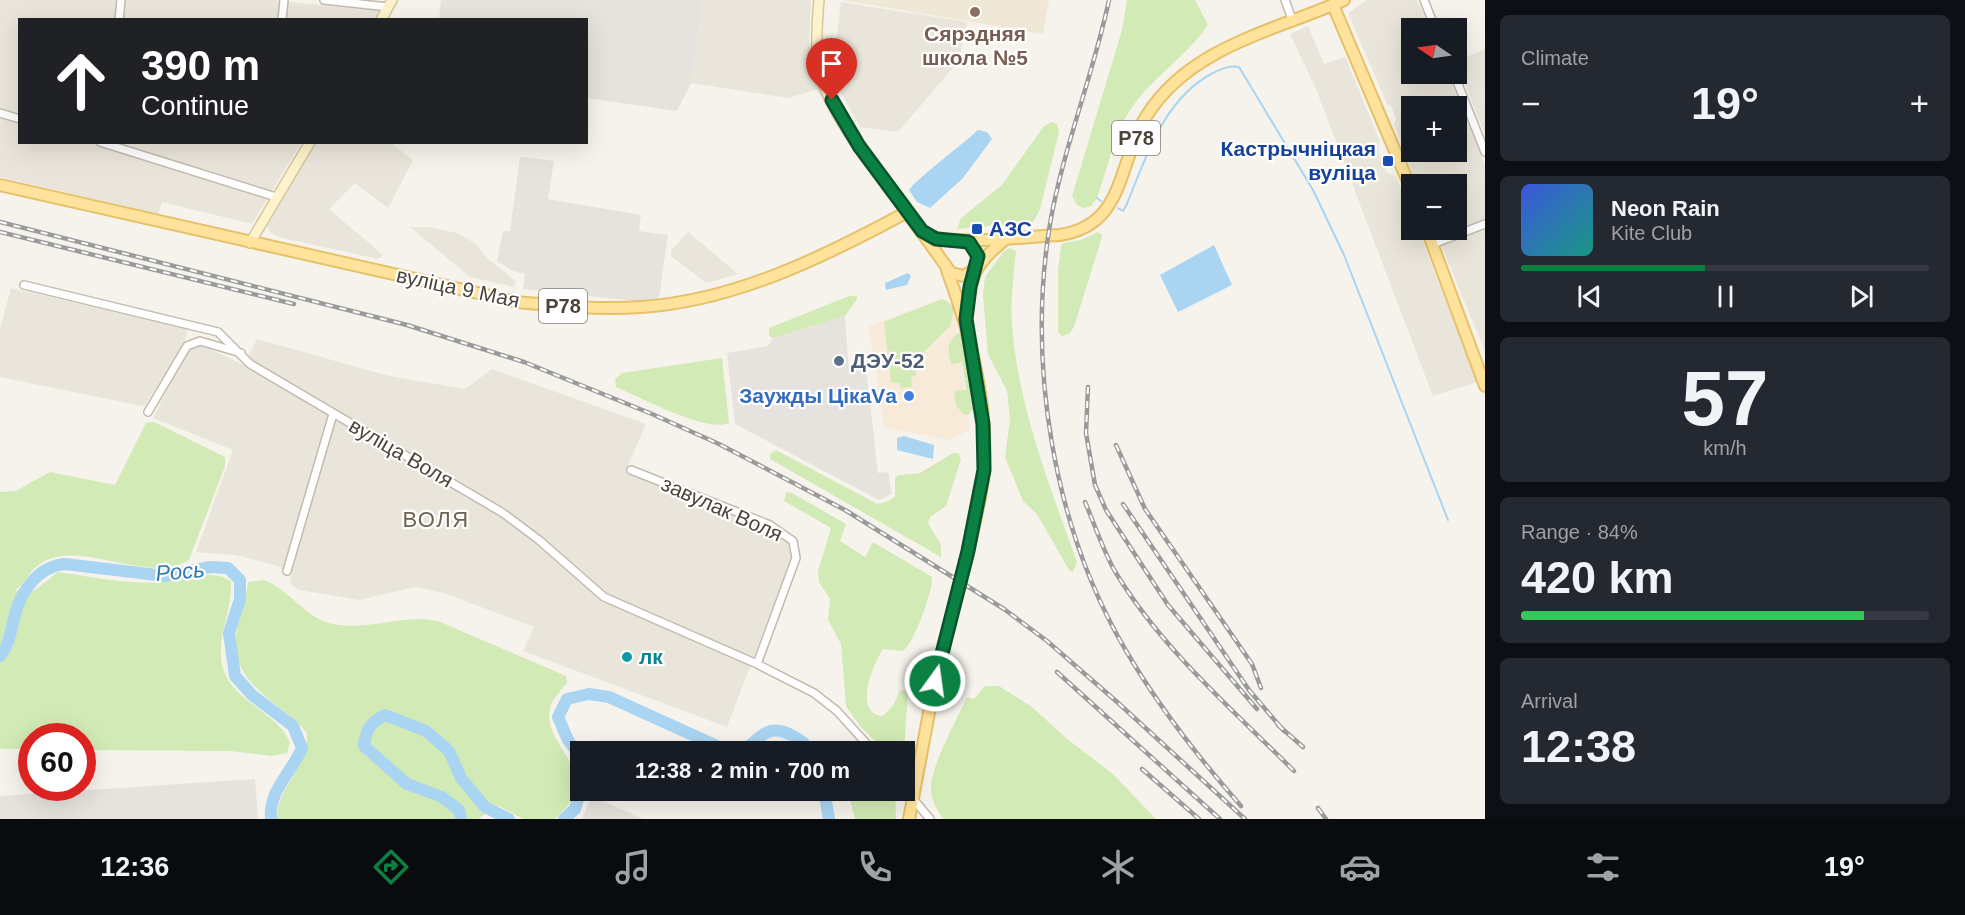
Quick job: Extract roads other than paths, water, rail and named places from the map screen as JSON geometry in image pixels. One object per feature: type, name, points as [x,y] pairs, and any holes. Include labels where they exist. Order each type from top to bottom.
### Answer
[{"type":"main road","points":[[819,0],[817,52],[824,86],[859,146],[922,231],[946,268],[955,275],[964,276],[1008,237]]},
{"type":"main road","points":[[1344,0],[1333,5],[1405,174]]},
{"type":"main road","points":[[382,18],[390,4]]},
{"type":"main road","name":"Р78","points":[[922,231],[936,239],[960,241],[1075,233],[1099,220],[1112,201],[1147,115],[1162,96],[1200,62],[1230,45],[1333,5]]},
{"type":"main road","points":[[250,243],[309,144]]},
{"type":"main road","name":"вуліца 9 Мая","points":[[0,185],[517,302],[603,308],[643,307],[717,293],[765,279],[817,258],[907,212]]},
{"type":"main road","points":[[1431,240],[1485,386]]},
{"type":"main road","points":[[915,794],[935,681],[978,506],[984,460],[983,424],[966,319],[943,258],[945,249],[960,241],[975,248],[977,266],[970,287],[966,319]]},
{"type":"main road","points":[[909,819],[914,801]]},
{"type":"street","points":[[119,18],[122,0]]},
{"type":"street","points":[[282,18],[284,0]]},
{"type":"street","points":[[324,0],[390,4]]},
{"type":"street","points":[[1285,0],[1293,22]]},
{"type":"street","points":[[1424,0],[1431,18]]},
{"type":"street","points":[[1458,84],[1485,152]]},
{"type":"street","points":[[0,113],[18,118]]},
{"type":"street","points":[[106,144],[276,197]]},
{"type":"street","points":[[1433,244],[1485,224]]},
{"type":"street","name":"вуліца Воля","points":[[24,285],[218,332],[242,353],[250,364],[503,513],[539,540],[604,597],[757,664],[814,693],[837,711],[864,741]]},
{"type":"street","points":[[148,412],[187,346],[200,341],[242,353]]},
{"type":"street","points":[[286,571],[333,414]]},
{"type":"street","name":"завулак Воля","points":[[631,470],[770,525],[793,541],[795,558],[757,664]]},
{"type":"street","points":[[915,801],[930,819]]},
{"type":"water","points":[[978,130],[987,132],[992,139],[963,178],[930,208],[917,202],[909,190],[913,185]]},
{"type":"water","points":[[1214,245],[1232,285],[1178,312],[1160,275]]},
{"type":"water","points":[[908,273],[911,276],[907,285],[886,290],[885,283]]},
{"type":"water","points":[[904,436],[934,445],[933,459],[897,450],[897,438]]},
{"type":"waterway","points":[[1118,208],[1123,211],[1126,206],[1158,131],[1181,98],[1213,73],[1229,67],[1239,67],[1313,190],[1344,255],[1448,520]]},
{"type":"waterway","points":[[1097,198],[1101,201]]},
{"type":"waterway","name":"Рось","points":[[0,656],[9,640],[23,594],[34,580],[48,569],[65,564],[165,576],[210,567],[228,568],[240,580],[240,599],[229,633],[235,676],[252,695],[293,726],[302,748],[273,799],[271,819]]},
{"type":"waterway","name":"Рось","points":[[570,743],[558,717],[567,699],[589,694],[609,697],[706,741]]},
{"type":"waterway","name":"Рось","points":[[461,819],[459,810],[442,797],[407,784],[364,746],[366,735],[372,724],[385,715],[426,731],[449,751],[461,778],[485,807],[509,819]]},
{"type":"waterway","name":"Рось","points":[[755,741],[763,734],[776,730],[801,741]]},
{"type":"waterway","name":"Рось","points":[[564,819],[575,809],[578,801]]},
{"type":"waterway","name":"Рось","points":[[826,801],[829,819]]},
{"type":"railway","points":[[1109,0],[1062,168],[1050,224],[1044,277],[1042,332],[1045,388],[1052,443],[1064,497],[1080,550],[1100,601],[1125,649],[1151,691],[1179,731],[1241,806]]},
{"type":"railway","points":[[0,222],[407,325],[524,362],[719,444],[845,510],[1004,609],[1047,641],[1116,701],[1245,819]]},
{"type":"railway","points":[[0,232],[294,304]]},
{"type":"railway","points":[[1088,387],[1086,433],[1095,485],[1106,510],[1168,605],[1257,709]]},
{"type":"railway","points":[[1116,445],[1145,509],[1252,664],[1261,688]]},
{"type":"railway","points":[[1085,502],[1116,573],[1154,627],[1199,677],[1294,771]]},
{"type":"railway","points":[[1123,504],[1249,690],[1284,731]]},
{"type":"railway","points":[[1057,672],[1220,819]]},
{"type":"railway","points":[[1278,725],[1303,747]]},
{"type":"railway","points":[[1142,769],[1199,819]]},
{"type":"railway","points":[[1318,808],[1326,819]]},
{"type":"place","name":"Сярэдняя школа №5","points":[[975,12]]},
{"type":"place","name":"Кастрычніцкая вуліца","points":[[1388,161]]},
{"type":"place","name":"АЗС","points":[[977,229]]},
{"type":"place","name":"ДЭУ-52","points":[[839,361]]},
{"type":"place","name":"Заужды ЦікаVа","points":[[909,396]]},
{"type":"place","name":"лк","points":[[627,657]]},
{"type":"district","name":"ВОЛЯ","points":[[436,519]]}]
